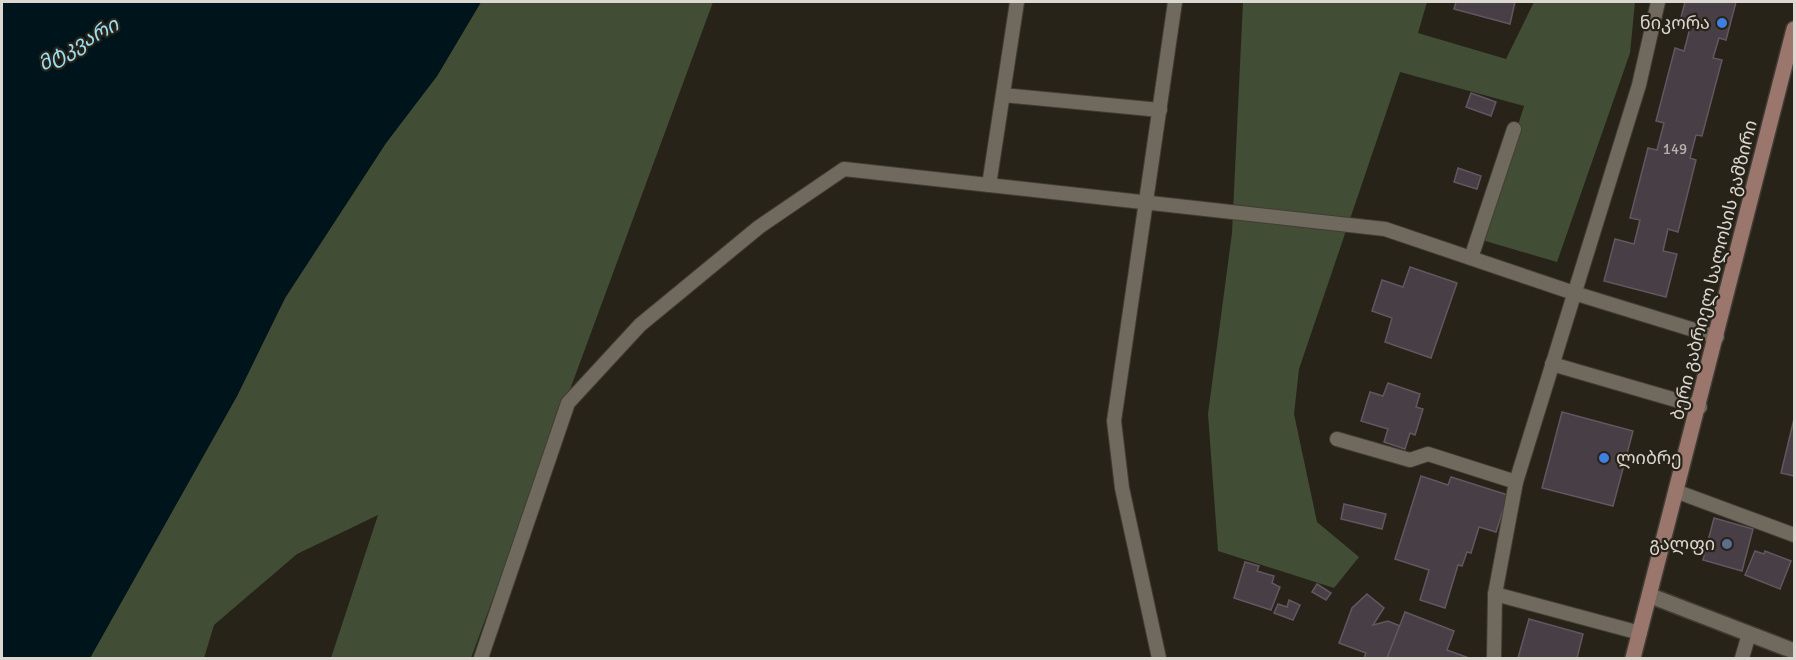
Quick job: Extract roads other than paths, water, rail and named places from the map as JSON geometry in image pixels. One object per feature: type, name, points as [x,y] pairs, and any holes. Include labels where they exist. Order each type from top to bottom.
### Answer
[{"type":"main road","name":"ბერი გაბრიელ სალოსის გამზირი","points":[[1633,658],[1678,492],[1794,29]]},
{"type":"street","points":[[1651,596],[1794,651]]},
{"type":"lane","points":[[989,185],[1017,2]]},
{"type":"lane","points":[[1159,658],[1122,488],[1114,421],[1174,2]]},
{"type":"lane","points":[[1494,658],[1495,594],[1516,482],[1639,86],[1658,2]]},
{"type":"lane","points":[[1003,95],[1160,110]]},
{"type":"lane","points":[[1471,258],[1514,129]]},
{"type":"lane","points":[[481,658],[568,403],[640,325],[759,228],[844,169],[1385,229],[1574,293],[1717,337]]},
{"type":"lane","points":[[1552,364],[1700,406]]},
{"type":"lane","points":[[1336,439],[1410,460],[1428,454],[1516,482]]},
{"type":"lane","points":[[1678,492],[1794,535]]},
{"type":"lane","points":[[1495,594],[1640,633]]},
{"type":"lane","points":[[1742,658],[1749,634]]},
{"type":"water","name":"მტკვარი","points":[[2,2],[481,2],[437,76],[386,143],[285,298],[237,396],[90,658],[2,658]]},
{"type":"place","name":"ნიკორა","points":[[1722,23]]},
{"type":"place","name":"ლიბრე","points":[[1604,458]]},
{"type":"place","name":"გალფი","points":[[1727,544]]}]
